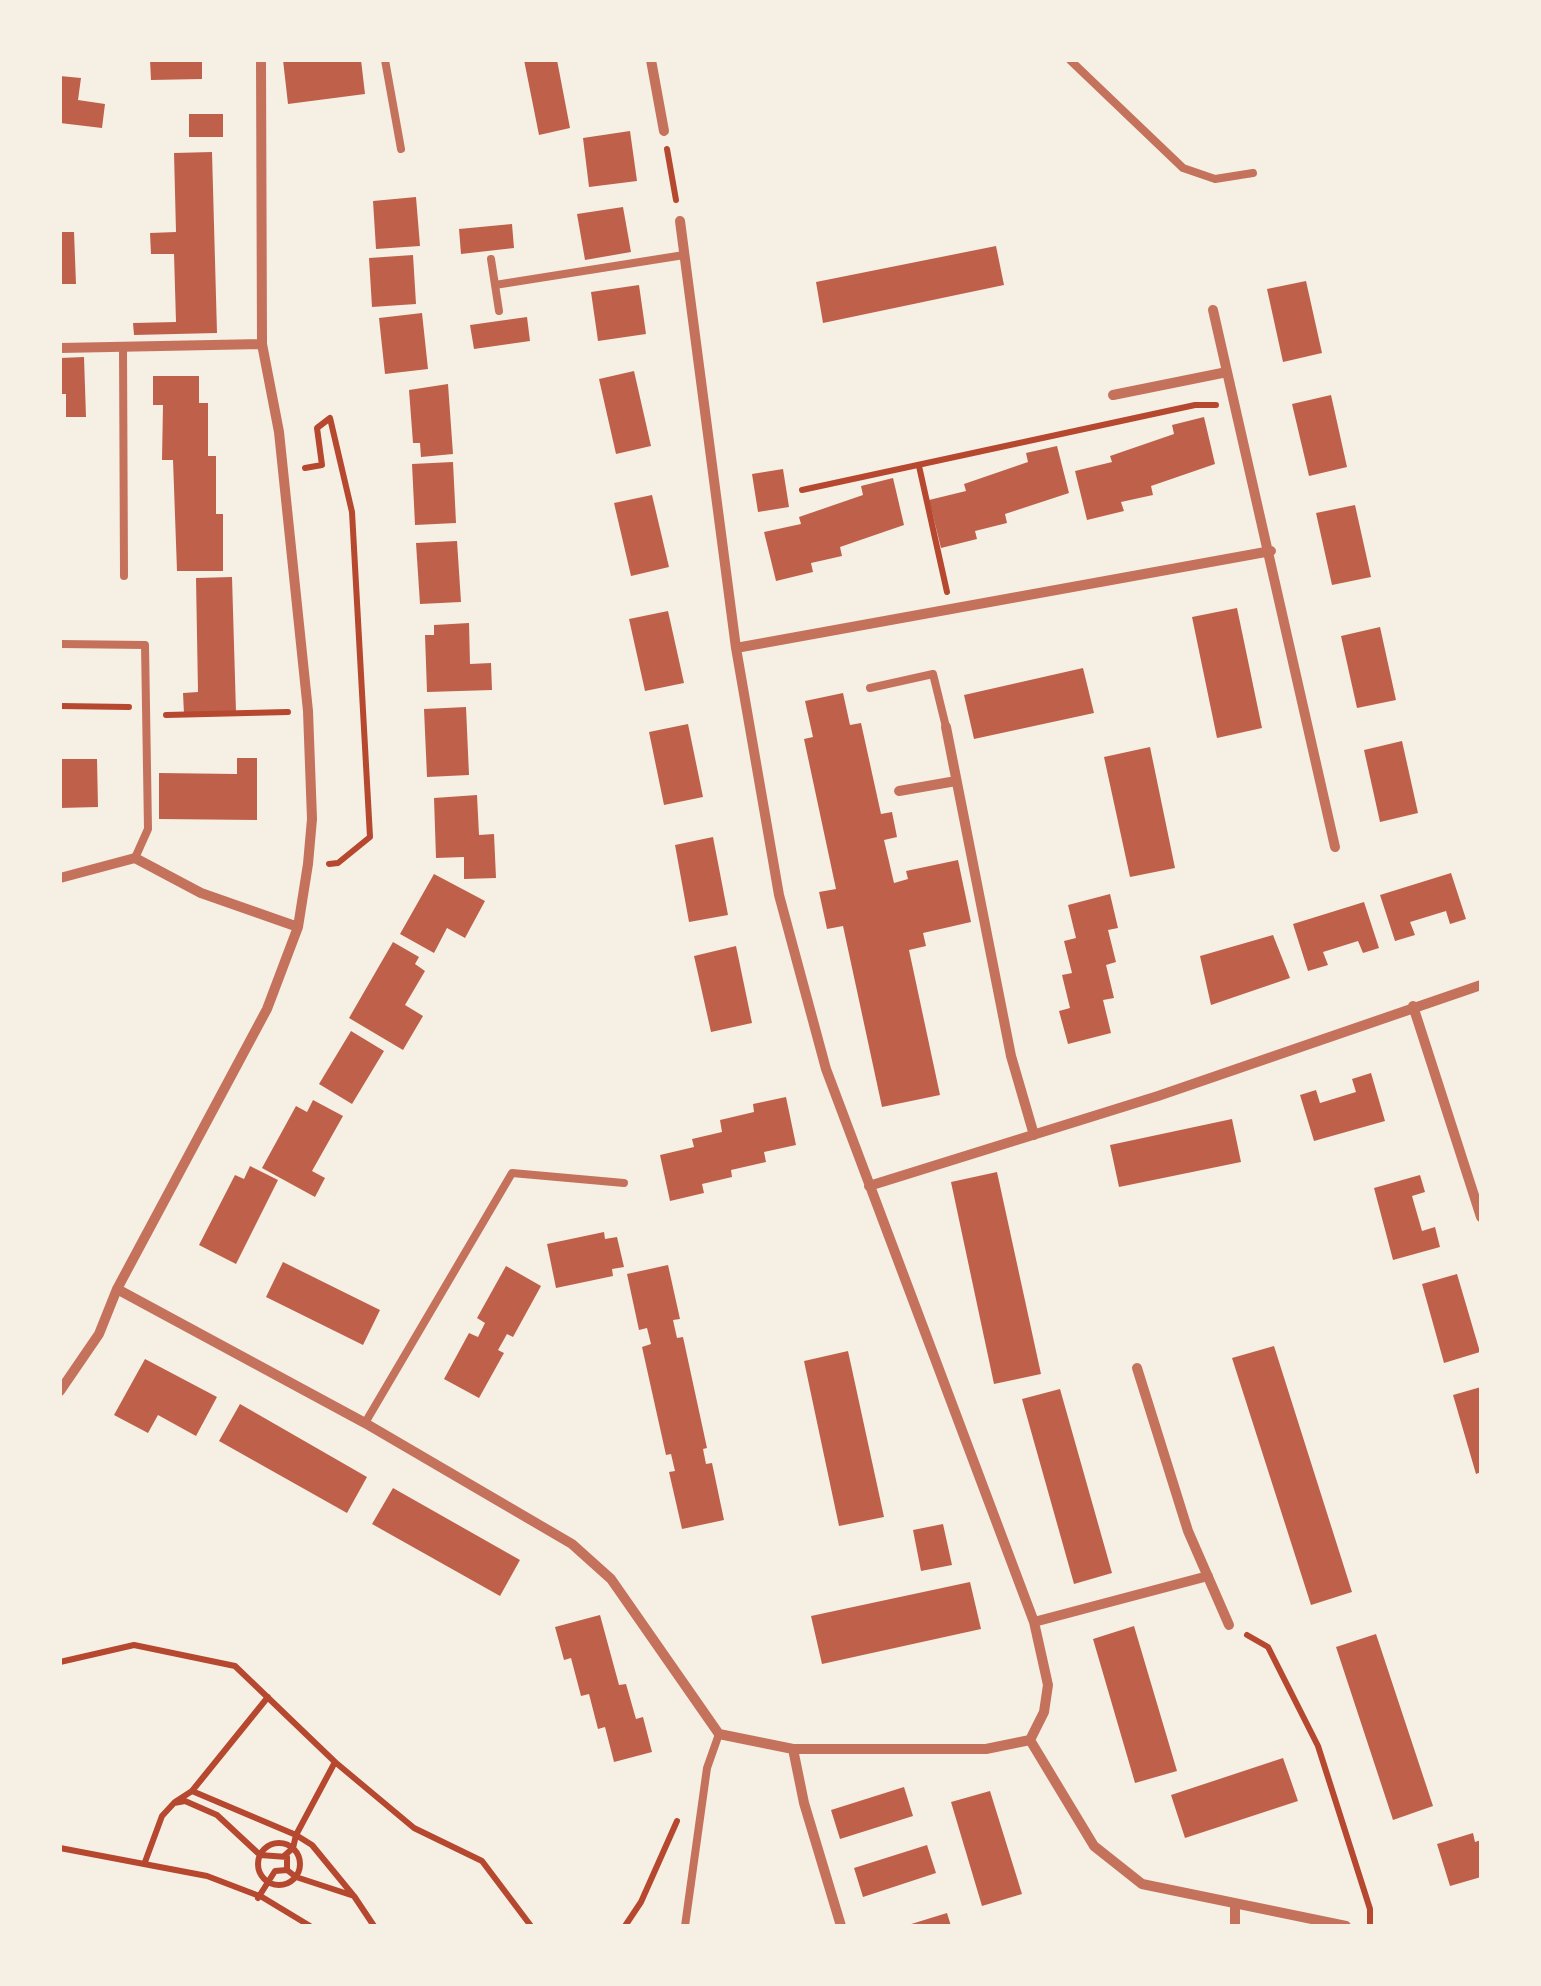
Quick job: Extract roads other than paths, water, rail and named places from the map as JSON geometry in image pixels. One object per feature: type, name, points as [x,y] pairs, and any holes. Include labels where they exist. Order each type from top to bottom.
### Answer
[{"type":"street","points":[[60,1391],[99,1334],[118,1289],[267,1009],[298,927],[308,864],[312,820],[308,711],[282,471],[262,344],[261,60]]},
{"type":"street","points":[[651,60],[664,131]]},
{"type":"street","points":[[680,221],[736,648],[779,895],[826,1069],[1034,1622],[1048,1685],[1044,1712],[1030,1740]]},
{"type":"street","points":[[1213,310],[1271,551],[1335,847]]},
{"type":"street","points":[[60,348],[262,344]]},
{"type":"street","points":[[1113,395],[1227,372]]},
{"type":"street","points":[[736,648],[1271,551]]},
{"type":"street","points":[[946,727],[1011,1056],[1034,1135]]},
{"type":"street","points":[[899,791],[956,781]]},
{"type":"street","points":[[60,878],[135,858],[201,893],[298,927]]},
{"type":"street","points":[[869,1186],[1034,1135],[1481,985]]},
{"type":"street","points":[[1413,1006],[1481,1217]]},
{"type":"street","points":[[118,1289],[366,1424],[572,1544],[611,1578],[719,1734],[793,1749],[986,1749],[1030,1740]]},
{"type":"street","points":[[1137,1368],[1188,1531],[1229,1625]]},
{"type":"street","points":[[1034,1622],[1208,1576]]},
{"type":"street","points":[[1030,1740],[1094,1846],[1142,1884],[1346,1926]]},
{"type":"street","points":[[793,1749],[804,1804],[841,1926]]},
{"type":"street","points":[[1235,1906],[1235,1926]]},
{"type":"lane","points":[[385,60],[402,149]]},
{"type":"lane","points":[[1070,60],[1183,168],[1215,179],[1253,173]]},
{"type":"lane","points":[[495,286],[684,256]]},
{"type":"lane","points":[[492,259],[499,311]]},
{"type":"lane","points":[[123,348],[124,576]]},
{"type":"lane","points":[[60,644],[145,645],[148,829],[135,858]]},
{"type":"lane","points":[[870,688],[933,674],[946,727]]},
{"type":"lane","points":[[366,1424],[512,1173],[624,1183]]},
{"type":"lane","points":[[684,1926],[707,1768],[719,1734]]}]
